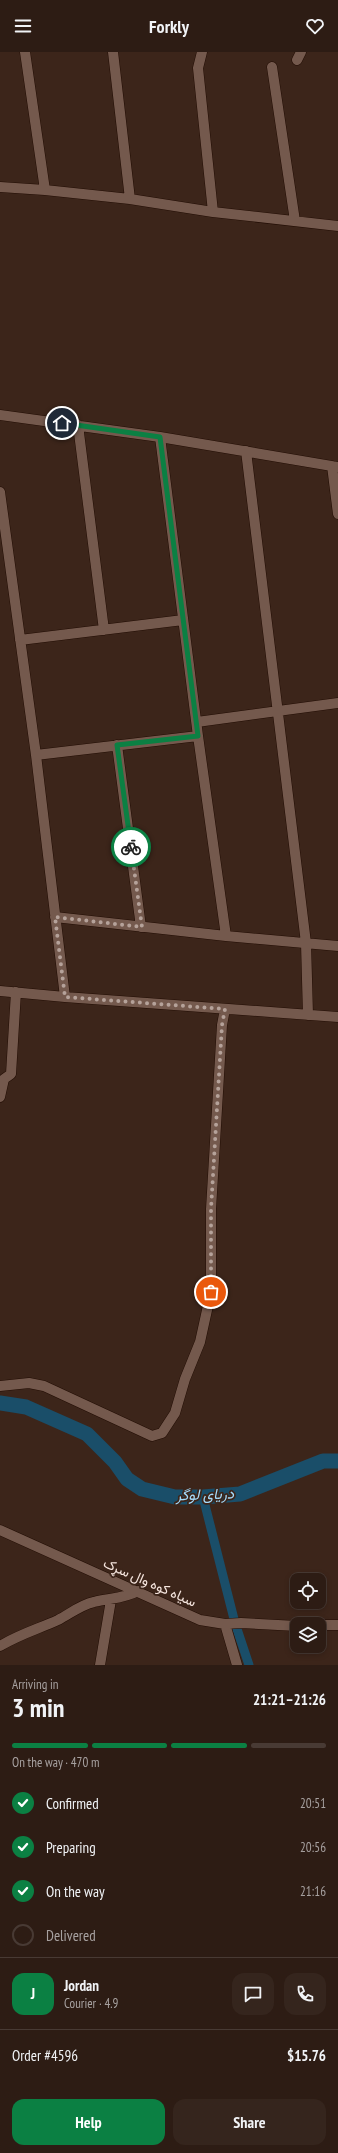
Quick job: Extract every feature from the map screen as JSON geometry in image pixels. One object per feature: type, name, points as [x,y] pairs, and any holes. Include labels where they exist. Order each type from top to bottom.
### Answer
[{"type":"street","points":[[25,52],[45,190]]},
{"type":"street","points":[[113,52],[130,199]]},
{"type":"street","points":[[202,52],[198,68],[213,212]]},
{"type":"street","points":[[272,67],[295,221]]},
{"type":"street","points":[[0,188],[45,190],[130,199],[213,212],[338,226]]},
{"type":"street","points":[[0,415],[160,437],[335,467],[338,514]]},
{"type":"street","points":[[78,425],[104,630]]},
{"type":"street","points":[[160,437],[198,736],[226,936]]},
{"type":"street","points":[[246,451],[306,943],[308,1015]]},
{"type":"street","points":[[0,492],[36,755],[65,997]]},
{"type":"street","points":[[20,640],[183,620]]},
{"type":"street","points":[[197,722],[338,703]]},
{"type":"street","points":[[36,755],[198,736]]},
{"type":"street","points":[[117,745],[142,927]]},
{"type":"street","points":[[55,917],[226,936],[338,946]]},
{"type":"street","points":[[0,991],[16,995],[65,997],[224,1016],[308,1015],[338,1017]]},
{"type":"street","points":[[0,1097],[4,1079],[10,1074],[16,995]]},
{"type":"street","points":[[0,1386],[29,1383],[44,1386],[152,1436],[162,1433],[175,1413],[185,1379],[200,1342],[211,1292],[211,1209],[224,1016]]},
{"type":"street","name":"سیاه کوه وال سړک","points":[[0,1530],[200,1620],[227,1624],[241,1623],[290,1626]]},
{"type":"street","points":[[0,1646],[19,1635],[60,1619],[74,1609],[94,1602],[128,1597],[138,1592]]},
{"type":"street","points":[[100,1665],[110,1600]]},
{"type":"street","points":[[227,1624],[237,1665]]},
{"type":"street","points":[[326,1625],[338,1625]]},
{"type":"waterway","name":"دریای لوگر","points":[[0,1403],[26,1407],[87,1434],[115,1462],[127,1479],[142,1489],[175,1497],[203,1497],[240,1494],[323,1461],[338,1461]]},
{"type":"waterway","points":[[203,1497],[235,1623],[249,1665]]},
{"type":"way so far","points":[[131,847],[142,927],[55,917],[65,997],[225,1009],[222,1025],[211,1209],[211,1292]]},
{"type":"route","points":[[62,423],[160,437],[198,736],[117,745],[131,847]]}]
